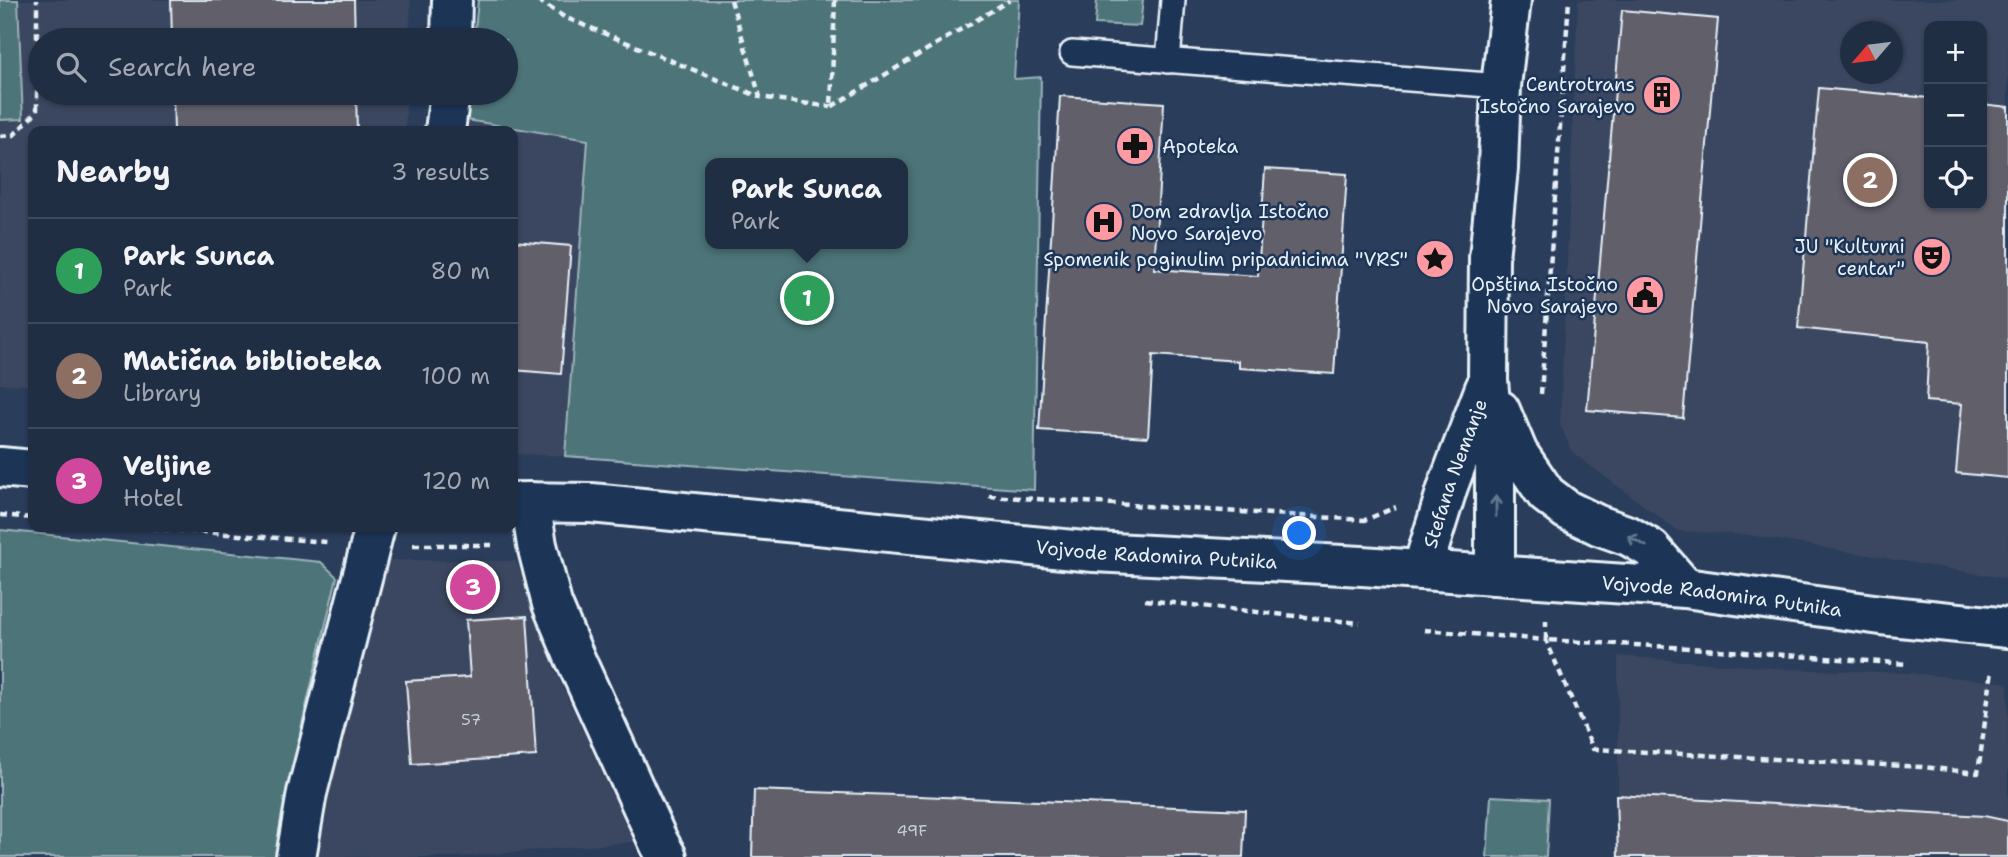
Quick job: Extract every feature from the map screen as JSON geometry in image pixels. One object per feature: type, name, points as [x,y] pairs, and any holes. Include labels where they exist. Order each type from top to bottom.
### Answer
[{"type":"main road","points":[[451,28],[452,0]]},
{"type":"main road","name":"Stefana Nemanje","points":[[1495,575],[1495,461],[1488,380],[1489,258],[1501,86],[1511,0]]},
{"type":"main road","points":[[445,126],[448,105]]},
{"type":"main road","points":[[1488,380],[1518,453],[1546,494],[1567,510],[1629,536],[1651,549],[1685,588]]},
{"type":"main road","name":"Stefana Nemanje","points":[[1422,570],[1448,486],[1488,380]]},
{"type":"main road","points":[[0,467],[28,470]]},
{"type":"main road","points":[[521,502],[537,545],[552,604],[667,857]]},
{"type":"main road","name":"Vojvode Radomira Putnika","points":[[521,502],[591,503],[1094,552],[1685,588],[2003,628]]},
{"type":"main road","points":[[296,857],[307,793],[374,532]]},
{"type":"lane","points":[[1168,61],[1173,0]]},
{"type":"lane","points":[[1072,53],[1501,86]]},
{"type":"path","points":[[37,0],[37,28]]},
{"type":"path","points":[[538,0],[564,18],[760,97],[831,107],[1010,0]]},
{"type":"path","points":[[731,0],[760,97]]},
{"type":"path","points":[[831,107],[835,0]]},
{"type":"path","points":[[1541,400],[1569,0]]},
{"type":"path","points":[[0,136],[14,135],[37,111],[37,105]]},
{"type":"path","points":[[0,516],[28,518]]},
{"type":"path","points":[[1546,612],[1546,640],[1593,749],[1922,767],[1978,773],[1992,670],[2003,628]]},
{"type":"path","points":[[1424,630],[1910,664]]},
{"type":"path","points":[[1979,669],[2000,671]]},
{"type":"shaded area","points":[[0,0],[411,0],[410,28],[28,28],[28,105],[406,105],[405,126],[28,126],[28,385],[0,384]]},
{"type":"shaded area","points":[[1578,0],[2008,0],[2008,579],[1749,535],[1678,531],[1573,453],[1560,425]]},
{"type":"shaded area","points":[[466,120],[505,126],[465,126]]},
{"type":"shaded area","points":[[518,128],[588,139],[565,456],[518,454]]},
{"type":"shaded area","points":[[387,560],[516,561],[555,671],[634,842],[461,857],[319,857],[332,780]]},
{"type":"shaded area","points":[[1618,656],[1788,669],[1910,673],[2008,683],[2008,857],[1618,857]]},
{"type":"green space","points":[[0,0],[18,0],[23,119],[0,120]]},
{"type":"green space","points":[[478,0],[1019,0],[1014,79],[1041,77],[1034,490],[565,456],[588,140],[518,129],[518,126],[466,120],[468,105],[518,105],[518,28],[475,28]]},
{"type":"green space","points":[[1097,0],[1143,0],[1140,26],[1095,24]]},
{"type":"green space","points":[[0,530],[321,562],[337,577],[302,724],[276,857],[0,857]]},
{"type":"green space","points":[[1491,796],[1549,799],[1546,857],[1487,857]]},
{"type":"building","points":[[171,0],[354,0],[355,28],[172,28]]},
{"type":"building","points":[[1622,10],[1718,19],[1683,418],[1587,410]]},
{"type":"building","points":[[1819,88],[1924,98],[1924,210],[1987,210],[1987,105],[2008,107],[2008,478],[1956,473],[1962,404],[1926,401],[1929,342],[1798,328]]},
{"type":"building","name":"Dom zdravlja Istočno Novo Sarajevo","points":[[1060,96],[1164,103],[1154,269],[1258,276],[1265,169],[1347,174],[1334,374],[1239,368],[1239,361],[1153,355],[1148,437],[1039,430]]},
{"type":"building","points":[[173,105],[356,105],[357,126],[174,126]]},
{"type":"building","points":[[518,241],[571,246],[561,374],[518,370]]},
{"type":"building","points":[[527,616],[536,756],[412,764],[406,681],[470,677],[466,620]]},
{"type":"building","points":[[754,790],[1245,810],[1243,857],[752,857]]},
{"type":"building","points":[[1616,795],[1984,816],[2008,821],[2008,857],[1618,857]]},
{"type":"place","name":"Centrotrans Istočno Sarajevo","points":[[1662,95]]},
{"type":"place","name":"Apoteka","points":[[1135,146]]},
{"type":"place","name":"Matična biblioteka","points":[[1870,180]]},
{"type":"place","name":"Dom zdravlja Istočno Novo Sarajevo","points":[[1104,222]]},
{"type":"place","name":"JU \"Kulturni centar\"","points":[[1932,257]]},
{"type":"place","name":"Spomenik poginulim pripadnicima \"VRS\"","points":[[1435,259]]},
{"type":"place","name":"Opština Istočno Novo Sarajevo","points":[[1645,295]]},
{"type":"place","name":"Park Sunca","points":[[807,298]]},
{"type":"place","name":"Veljine","points":[[473,587]]}]
